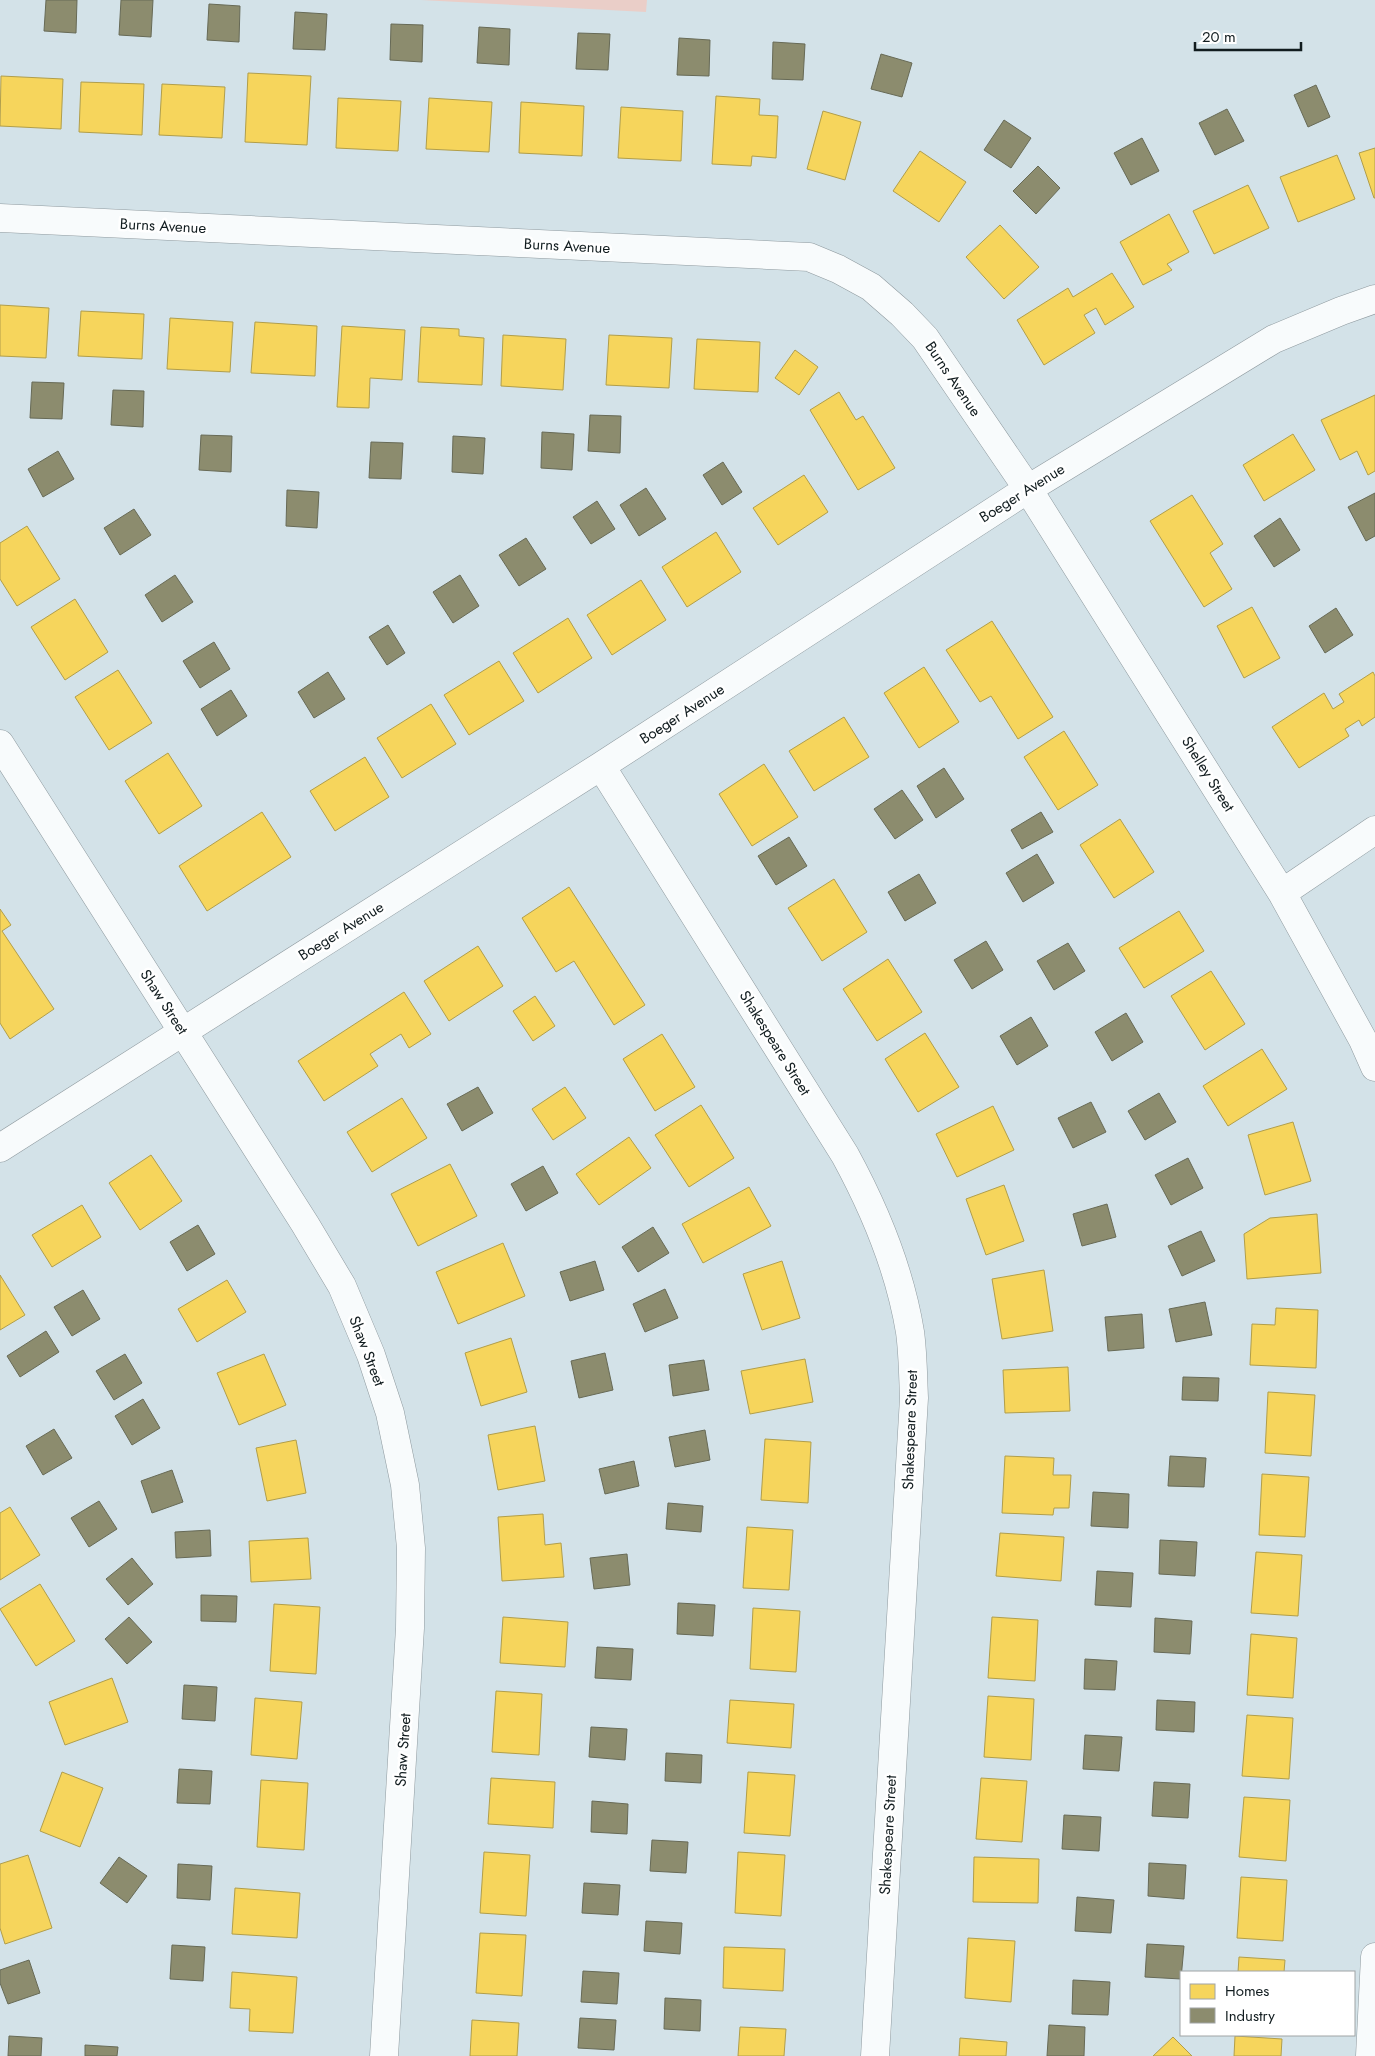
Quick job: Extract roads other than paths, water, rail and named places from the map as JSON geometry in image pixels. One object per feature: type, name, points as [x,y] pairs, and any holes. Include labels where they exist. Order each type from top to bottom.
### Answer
[{"type":"street","name":"Burns Avenue","points":[[0,218],[809,258],[838,268],[871,287],[902,314],[925,338],[1028,489]]},
{"type":"street","name":"Boeger Avenue","points":[[0,1148],[602,766],[1028,489],[1274,339],[1375,299]]},
{"type":"street","name":"Shelley Street","points":[[1028,489],[1282,893],[1363,1040],[1375,1067]]},
{"type":"street","name":"Shaw Street","points":[[0,744],[305,1224],[342,1286],[371,1356],[390,1413],[405,1485],[411,1548],[410,1628],[384,2056]]},
{"type":"street","name":"Shakespeare Street","points":[[602,766],[845,1155],[868,1197],[900,1287],[910,1332],[914,1398],[875,2056]]},
{"type":"street","points":[[1282,893],[1375,830]]},
{"type":"street","points":[[1370,2056],[1375,1958]]}]
